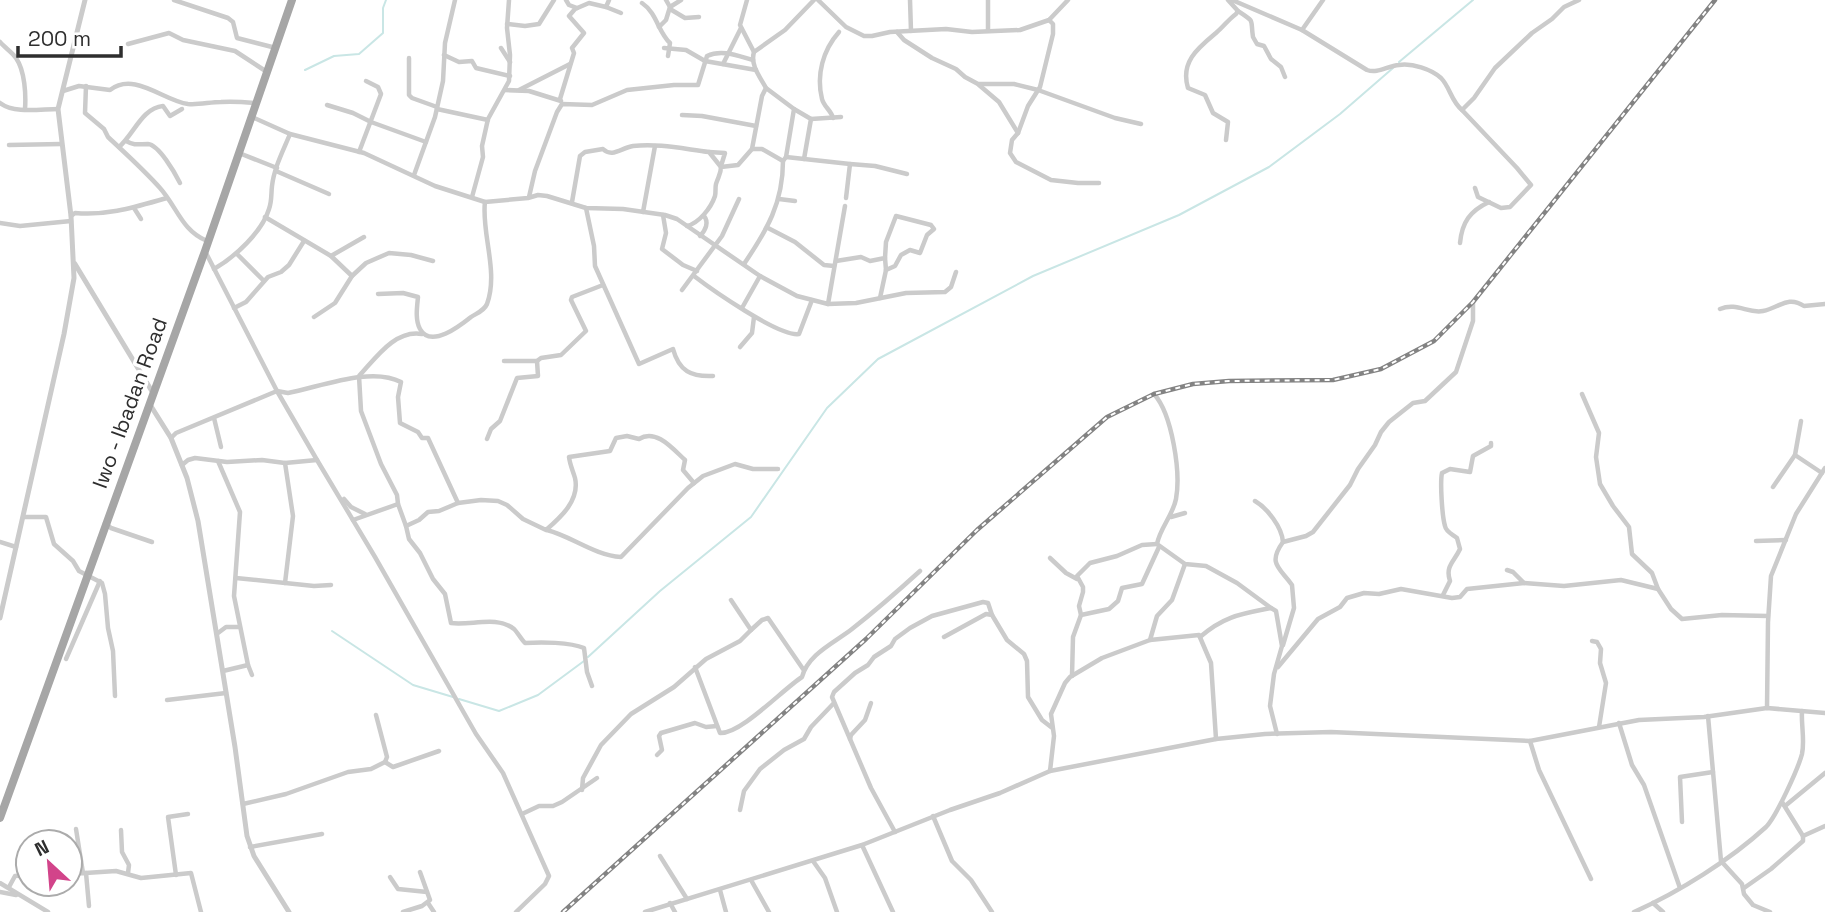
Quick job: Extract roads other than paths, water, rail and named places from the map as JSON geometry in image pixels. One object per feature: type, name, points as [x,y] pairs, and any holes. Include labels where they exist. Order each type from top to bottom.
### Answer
[{"type":"main road","name":"Iwo - Ibadan Road","points":[[0,818],[205,251],[292,0]]},
{"type":"street","points":[[0,618],[64,334],[72,266],[71,218],[58,108],[85,0]]},
{"type":"street","points":[[174,0],[192,3],[231,20],[237,38],[235,51]]},
{"type":"street","points":[[414,175],[437,108],[443,81],[445,43],[454,0]]},
{"type":"street","points":[[472,197],[483,157],[482,146],[488,120],[510,76],[507,24],[509,0]]},
{"type":"street","points":[[507,24],[539,24],[554,0]]},
{"type":"street","points":[[566,0],[569,5],[577,8]]},
{"type":"street","points":[[606,7],[609,0]]},
{"type":"street","points":[[666,0],[670,8],[685,18],[699,17]]},
{"type":"street","points":[[659,26],[666,20],[670,8],[681,0]]},
{"type":"street","points":[[747,0],[740,24],[754,52],[756,70],[766,88],[794,110],[811,118],[841,117]]},
{"type":"street","points":[[754,52],[785,30],[816,0],[855,32],[872,36],[911,31],[1020,30],[1049,20],[1068,0]]},
{"type":"street","points":[[910,0],[911,31]]},
{"type":"street","points":[[988,0],[988,30]]},
{"type":"street","points":[[1230,0],[1238,11],[1251,20],[1254,25],[1253,37],[1257,44],[1264,46],[1285,77]]},
{"type":"street","points":[[1230,0],[1302,30],[1367,70],[1374,72],[1400,64],[1413,65],[1443,79],[1455,104],[1517,167],[1531,185],[1510,207],[1501,208],[1478,197],[1475,188]]},
{"type":"street","points":[[1302,30],[1323,0]]},
{"type":"street","points":[[1462,110],[1495,68],[1532,33],[1564,7],[1579,0]]},
{"type":"street","points":[[528,198],[535,171],[561,102],[574,53],[572,48],[584,33],[569,16],[577,8],[589,3],[621,13]]},
{"type":"street","points":[[642,3],[650,8],[664,37],[670,43],[667,48],[668,56]]},
{"type":"street","points":[[1226,140],[1228,122],[1213,113],[1205,95],[1188,88],[1186,74],[1189,59],[1196,50],[1238,11]]},
{"type":"street","points":[[1049,20],[1053,24],[1054,34],[1038,90],[1012,140],[1010,153],[1016,162],[1051,180],[1100,183]]},
{"type":"street","points":[[723,64],[741,28]]},
{"type":"street","points":[[833,118],[832,112],[822,99],[820,73],[827,47],[839,32]]},
{"type":"street","points":[[897,32],[904,40],[932,58],[956,69],[978,84],[999,102],[1018,133]]},
{"type":"street","points":[[128,44],[169,33],[183,40],[235,51],[267,72]]},
{"type":"street","points":[[237,38],[276,48]]},
{"type":"street","points":[[0,42],[17,59],[26,96],[25,109]]},
{"type":"street","points":[[501,48],[510,62]]},
{"type":"street","points":[[667,48],[686,50],[705,61],[756,70]]},
{"type":"street","points":[[505,90],[561,102],[592,105],[627,90],[698,85],[705,61],[712,54],[728,54],[753,61]]},
{"type":"street","points":[[444,55],[459,62],[472,61],[476,68],[510,76]]},
{"type":"street","points":[[409,58],[409,95],[412,98],[437,108],[488,120]]},
{"type":"street","points":[[518,91],[570,64]]},
{"type":"street","points":[[359,152],[381,94],[378,87],[366,81]]},
{"type":"street","points":[[63,91],[86,86],[110,90],[119,84],[126,84],[160,92],[178,102],[189,104],[257,103]]},
{"type":"street","points":[[978,84],[1014,84],[1141,124]]},
{"type":"street","points":[[86,86],[85,113],[104,129],[108,137],[160,188],[186,227],[207,241]]},
{"type":"street","points":[[721,167],[738,165],[752,149],[761,96],[766,88]]},
{"type":"street","points":[[0,103],[25,109],[58,108]]},
{"type":"street","points":[[327,105],[426,142]]},
{"type":"street","points":[[119,147],[132,135],[138,121],[155,107],[163,106],[170,116],[182,109]]},
{"type":"street","points":[[744,264],[768,228],[779,200],[794,110]]},
{"type":"street","points":[[250,116],[290,134],[359,152],[435,186],[485,202],[547,195],[586,208],[643,212],[677,219],[760,276],[797,296],[828,304],[856,303],[906,293],[945,292],[951,287],[956,272]]},
{"type":"street","points":[[682,116],[702,116],[756,125]]},
{"type":"street","points":[[804,159],[811,118]]},
{"type":"street","points":[[214,269],[246,246],[269,212],[276,170],[290,134]]},
{"type":"street","points":[[126,141],[134,145],[149,144],[158,150],[180,183]]},
{"type":"street","points":[[9,145],[61,144]]},
{"type":"street","points":[[572,203],[582,153],[603,149],[612,154],[629,146],[725,153],[715,195],[703,216],[692,225],[686,226]]},
{"type":"street","points":[[643,212],[656,146]]},
{"type":"street","points":[[752,149],[762,149],[785,159],[875,166],[907,174]]},
{"type":"street","points":[[238,152],[329,194]]},
{"type":"street","points":[[709,152],[721,167]]},
{"type":"street","points":[[846,198],[850,164]]},
{"type":"street","points":[[0,223],[20,226],[71,218],[75,213],[99,215],[167,198]]},
{"type":"street","points":[[682,290],[715,245],[739,199]]},
{"type":"street","points":[[779,200],[795,201]]},
{"type":"street","points":[[485,202],[484,219],[491,262],[487,305],[450,333],[430,336],[412,332],[391,342],[359,376],[361,411],[381,464],[397,495],[409,539],[445,594],[451,623],[500,623],[514,629],[525,643],[575,644],[584,648],[587,672],[592,685]]},
{"type":"street","points":[[1460,243],[1462,227],[1469,215],[1489,202]]},
{"type":"street","points":[[828,304],[845,205]]},
{"type":"street","points":[[134,208],[141,219]]},
{"type":"street","points":[[586,208],[596,266],[639,364],[673,349],[676,360],[696,377],[713,376]]},
{"type":"street","points":[[663,215],[666,233],[662,249],[695,273],[715,293],[764,323],[799,334],[811,300]]},
{"type":"street","points":[[700,236],[707,223],[703,216]]},
{"type":"street","points":[[880,298],[886,270],[886,242],[897,216],[931,225],[934,229],[927,235],[920,253],[910,250],[901,255],[895,266],[886,270]]},
{"type":"street","points":[[265,217],[331,256],[352,276]]},
{"type":"street","points":[[768,228],[795,242],[824,265],[861,257],[870,261],[885,258]]},
{"type":"street","points":[[331,256],[364,237]]},
{"type":"street","points":[[234,308],[246,302],[264,281],[289,265],[304,240]]},
{"type":"street","points":[[205,251],[277,391],[476,734],[503,773],[549,876],[545,884],[516,912]]},
{"type":"street","points":[[314,317],[335,303],[352,276],[366,263],[389,253],[433,261]]},
{"type":"street","points":[[237,254],[264,281]]},
{"type":"street","points":[[72,266],[153,393]]},
{"type":"street","points":[[742,308],[760,276]]},
{"type":"street","points":[[504,360],[537,361],[561,355],[586,331],[571,300],[580,292],[603,285]]},
{"type":"street","points":[[378,294],[404,293],[418,297],[419,326],[426,334]]},
{"type":"street","points":[[1720,309],[1730,306],[1760,312],[1790,301],[1804,306],[1825,304]]},
{"type":"street","points":[[1278,667],[1294,608],[1292,585],[1276,564],[1276,551],[1283,542],[1313,532],[1350,485],[1389,422],[1413,403],[1425,401],[1456,372],[1473,321],[1473,302]]},
{"type":"street","points":[[740,347],[752,333],[755,316]]},
{"type":"street","points":[[487,439],[491,429],[500,421],[517,378],[538,376],[537,361]]},
{"type":"street","points":[[172,438],[176,433],[277,391],[288,393],[359,376],[395,379],[401,382],[398,397],[400,423],[418,432],[422,438],[428,438],[458,503]]},
{"type":"street","points":[[1081,615],[1109,609],[1118,601],[1122,588],[1142,583],[1177,496],[1175,447],[1163,403],[1154,394]]},
{"type":"street","points":[[1582,394],[1599,433],[1596,457],[1600,484],[1629,527],[1632,554],[1652,573],[1670,608],[1682,619],[1722,615],[1768,616]]},
{"type":"street","points":[[149,403],[172,438],[198,520],[250,847],[289,912]]},
{"type":"street","points":[[214,418],[221,447]]},
{"type":"street","points":[[1773,486],[1795,455],[1801,421]]},
{"type":"street","points":[[546,530],[563,515],[573,499],[576,486],[569,457],[610,451],[616,438],[627,436],[639,439],[646,435],[654,436],[685,460],[683,470],[694,483]]},
{"type":"street","points":[[1443,595],[1450,581],[1448,567],[1460,549],[1457,538],[1448,532],[1445,526],[1442,473],[1450,469],[1470,472],[1473,456],[1491,446],[1491,443]]},
{"type":"street","points":[[1767,708],[1771,576],[1796,514],[1823,470],[1795,455]]},
{"type":"street","points":[[182,465],[195,458],[285,463],[317,460]]},
{"type":"street","points":[[218,461],[240,512],[234,596],[251,675]]},
{"type":"street","points":[[285,463],[293,516],[285,583]]},
{"type":"street","points":[[406,526],[428,512],[439,511],[458,503],[498,501],[513,509],[523,519],[546,530],[562,534],[604,556],[621,557],[703,476],[735,464],[753,469],[778,469]]},
{"type":"street","points":[[338,494],[351,507],[366,514]]},
{"type":"street","points":[[1255,501],[1262,505],[1280,528],[1283,542]]},
{"type":"street","points":[[354,520],[398,503]]},
{"type":"street","points":[[1170,517],[1185,513]]},
{"type":"street","points":[[23,517],[46,517],[54,544],[66,553],[79,571],[100,581],[105,594],[113,651],[115,696]]},
{"type":"street","points":[[105,523],[111,528],[152,542]]},
{"type":"street","points":[[1756,541],[1786,540]]},
{"type":"street","points":[[0,542],[16,547]]},
{"type":"street","points":[[1077,579],[1090,563],[1117,556],[1142,545],[1158,545],[1185,564],[1206,566],[1237,583],[1271,608],[1277,614],[1282,646]]},
{"type":"street","points":[[1050,558],[1083,587],[1079,606],[1081,615],[1073,637],[1072,676]]},
{"type":"street","points":[[1150,640],[1157,616],[1172,600],[1185,564]]},
{"type":"street","points":[[1507,570],[1514,572],[1524,583]]},
{"type":"street","points":[[695,667],[720,733],[724,734],[747,722],[778,693],[802,677],[803,669],[822,649],[853,628],[920,571]]},
{"type":"street","points":[[236,578],[331,586]]},
{"type":"street","points":[[1277,734],[1270,705],[1274,674],[1318,619],[1340,607],[1348,598],[1364,593],[1380,594],[1401,590],[1452,598],[1460,597],[1467,589],[1524,583],[1563,586],[1621,580],[1658,589]]},
{"type":"street","points":[[65,659],[100,581]]},
{"type":"street","points":[[731,600],[751,630]]},
{"type":"street","points":[[895,832],[872,788],[832,697],[834,692],[891,646],[895,639],[920,622],[978,602],[988,603],[1007,640],[1024,654],[1027,661],[1028,697],[1042,720],[1052,728]]},
{"type":"street","points":[[1200,637],[1224,620],[1239,614],[1271,608]]},
{"type":"street","points":[[943,637],[986,614],[992,615]]},
{"type":"street","points":[[582,790],[583,778],[609,734],[631,714],[674,687],[706,659],[740,641],[762,620],[768,618],[803,669]]},
{"type":"street","points":[[218,633],[226,627],[239,628]]},
{"type":"street","points":[[1050,771],[1054,736],[1052,710],[1065,683],[1102,658],[1150,640],[1194,635],[1200,637],[1211,663],[1216,739]]},
{"type":"street","points":[[1592,641],[1600,646],[1600,663],[1606,677],[1599,727]]},
{"type":"street","points":[[223,671],[248,665]]},
{"type":"street","points":[[167,700],[226,693]]},
{"type":"street","points":[[740,810],[744,791],[760,769],[784,750],[804,739],[833,703]]},
{"type":"street","points":[[850,740],[851,735],[865,720],[871,703]]},
{"type":"street","points":[[645,912],[862,845],[933,816],[1000,793],[1050,771],[1216,739],[1331,732],[1530,741],[1619,723],[1709,716],[1767,708],[1825,713]]},
{"type":"street","points":[[1744,888],[1803,841],[1803,836],[1784,803],[1802,752],[1802,711]]},
{"type":"street","points":[[243,804],[286,794],[348,772],[371,769],[384,762],[387,757],[376,715]]},
{"type":"street","points":[[1709,716],[1721,861],[1744,888],[1744,894],[1753,905],[1770,912]]},
{"type":"street","points":[[657,755],[662,750],[659,736],[661,733],[695,723],[710,728],[717,726]]},
{"type":"street","points":[[1619,723],[1681,888]]},
{"type":"street","points":[[1530,741],[1539,770],[1591,879]]},
{"type":"street","points":[[384,762],[393,767],[439,751]]},
{"type":"street","points":[[1682,822],[1680,778],[1713,772]]},
{"type":"street","points":[[1634,912],[1681,888],[1721,861],[1765,827],[1784,803],[1825,773]]},
{"type":"street","points":[[522,814],[546,804],[552,806],[582,790],[597,778]]},
{"type":"street","points":[[176,875],[169,817],[188,814]]},
{"type":"street","points":[[933,816],[952,861],[971,880],[992,912]]},
{"type":"street","points":[[1803,836],[1825,826]]},
{"type":"street","points":[[121,830],[122,852],[129,865],[128,873]]},
{"type":"street","points":[[250,847],[322,834]]},
{"type":"street","points":[[862,845],[893,912]]},
{"type":"street","points":[[660,856],[687,899]]},
{"type":"street","points":[[813,861],[825,878],[837,912]]},
{"type":"street","points":[[84,868],[89,906]]},
{"type":"street","points":[[85,873],[116,871],[141,878],[191,873],[201,912]]},
{"type":"street","points":[[420,872],[433,912]]},
{"type":"street","points":[[390,877],[398,889],[428,892]]},
{"type":"street","points":[[9,887],[14,878]]},
{"type":"street","points":[[751,880],[769,912]]},
{"type":"street","points":[[0,883],[14,891]]},
{"type":"street","points":[[720,890],[726,912]]},
{"type":"street","points":[[25,898],[48,912]]},
{"type":"street","points":[[403,912],[428,903]]},
{"type":"street","points":[[670,903],[675,912]]},
{"type":"street","points":[[1653,903],[1663,912]]},
{"type":"waterway","points":[[305,70],[334,56],[359,54],[383,33],[383,8],[386,0]]},
{"type":"waterway","points":[[1399,62],[1473,0]]},
{"type":"waterway","points":[[588,657],[660,591],[751,517],[827,408],[878,359],[1033,276],[1179,215],[1269,167],[1340,114],[1393,68]]},
{"type":"waterway","points":[[332,631],[413,685],[453,697]]},
{"type":"waterway","points":[[459,699],[499,711],[538,695],[584,661]]},
{"type":"railway","points":[[563,912],[866,639],[977,530],[1107,417],[1154,394],[1193,384],[1333,380],[1381,369],[1434,341],[1473,302],[1715,0]]}]
